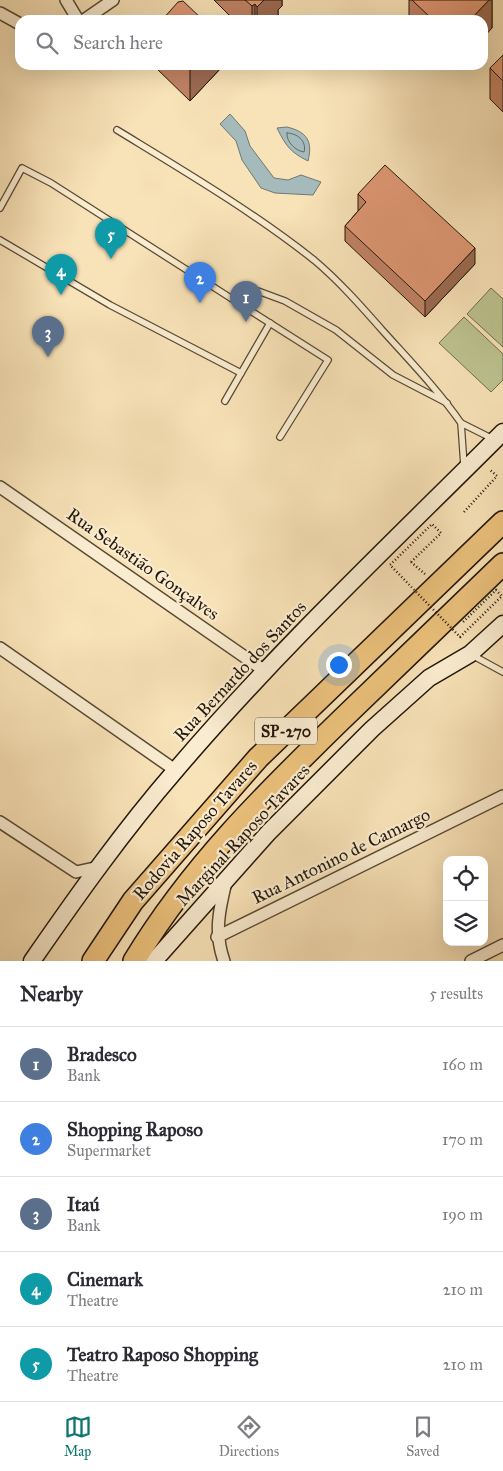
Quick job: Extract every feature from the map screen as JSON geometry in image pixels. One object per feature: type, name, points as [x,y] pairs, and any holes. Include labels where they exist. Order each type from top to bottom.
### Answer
[{"type":"highway","name":"Rodovia Raposo Tavares","points":[[94,961],[133,900],[258,758],[503,522]]},
{"type":"highway","name":"Rodovia Raposo Tavares","points":[[134,961],[154,928],[202,864],[254,805],[503,564]]},
{"type":"street","points":[[66,0],[75,15]]},
{"type":"street","points":[[91,15],[113,0]]},
{"type":"street","points":[[0,13],[15,21]]},
{"type":"street","name":"Rua Bernardo dos Santos","points":[[32,961],[78,894],[175,770],[265,670],[499,436]]},
{"type":"street","name":"Rua Sebastião Gonçalves","points":[[0,487],[265,670]]},
{"type":"street","name":"Marginal Raposo Tavares","points":[[154,961],[269,832],[372,729],[429,678],[470,654],[503,624]]},
{"type":"street","points":[[0,648],[175,770]]},
{"type":"street","name":"Rua Antonino de Camargo","points":[[217,937],[503,796]]},
{"type":"street","points":[[0,822],[76,872],[99,867]]},
{"type":"street","points":[[76,872],[78,894]]},
{"type":"street","points":[[224,961],[217,937],[219,910],[226,882]]},
{"type":"street","points":[[472,961],[503,945]]},
{"type":"lane","points":[[117,130],[218,192],[274,230],[315,262],[350,295],[447,403],[461,423],[464,469]]},
{"type":"lane","points":[[0,208],[22,168],[51,183],[328,360],[280,437]]},
{"type":"lane","points":[[0,240],[110,305],[241,373]]},
{"type":"lane","points":[[240,304],[258,291],[285,301],[336,330],[393,375],[447,403]]},
{"type":"lane","points":[[225,401],[270,323]]},
{"type":"lane","points":[[461,423],[499,436]]},
{"type":"lane","points":[[470,654],[503,672]]},
{"type":"path","points":[[464,512],[497,476],[489,468],[482,475]]},
{"type":"path","points":[[411,562],[441,532],[432,524],[390,566],[460,637],[502,596],[496,590],[462,623]]},
{"type":"green space","points":[[491,288],[503,299],[503,347],[467,314]]},
{"type":"green space","points":[[464,317],[503,354],[503,380],[491,392],[439,343]]},
{"type":"water","points":[[230,114],[245,131],[250,146],[274,178],[288,180],[301,175],[321,182],[313,195],[275,193],[261,188],[242,160],[236,141],[220,124]]},
{"type":"water","points":[[287,127],[294,129],[307,138],[310,148],[308,161],[289,148],[277,128]]},
{"type":"building","points":[[245,0],[264,0],[257,7],[255,4],[252,6]]},
{"type":"building","points":[[412,0],[489,0],[475,15],[428,15]]},
{"type":"building","points":[[183,1],[198,15],[166,15],[178,2]]},
{"type":"building","points":[[503,55],[503,81],[490,68]]},
{"type":"building","points":[[385,165],[475,248],[425,301],[345,226],[366,202],[358,194]]},
{"type":"place","name":"Teatro Raposo Shopping","points":[[111,259]]},
{"type":"place","name":"Cinemark","points":[[61,295]]},
{"type":"place","name":"Shopping Raposo","points":[[200,303]]},
{"type":"place","name":"Bradesco","points":[[246,322]]},
{"type":"place","name":"Itaú","points":[[48,357]]}]
